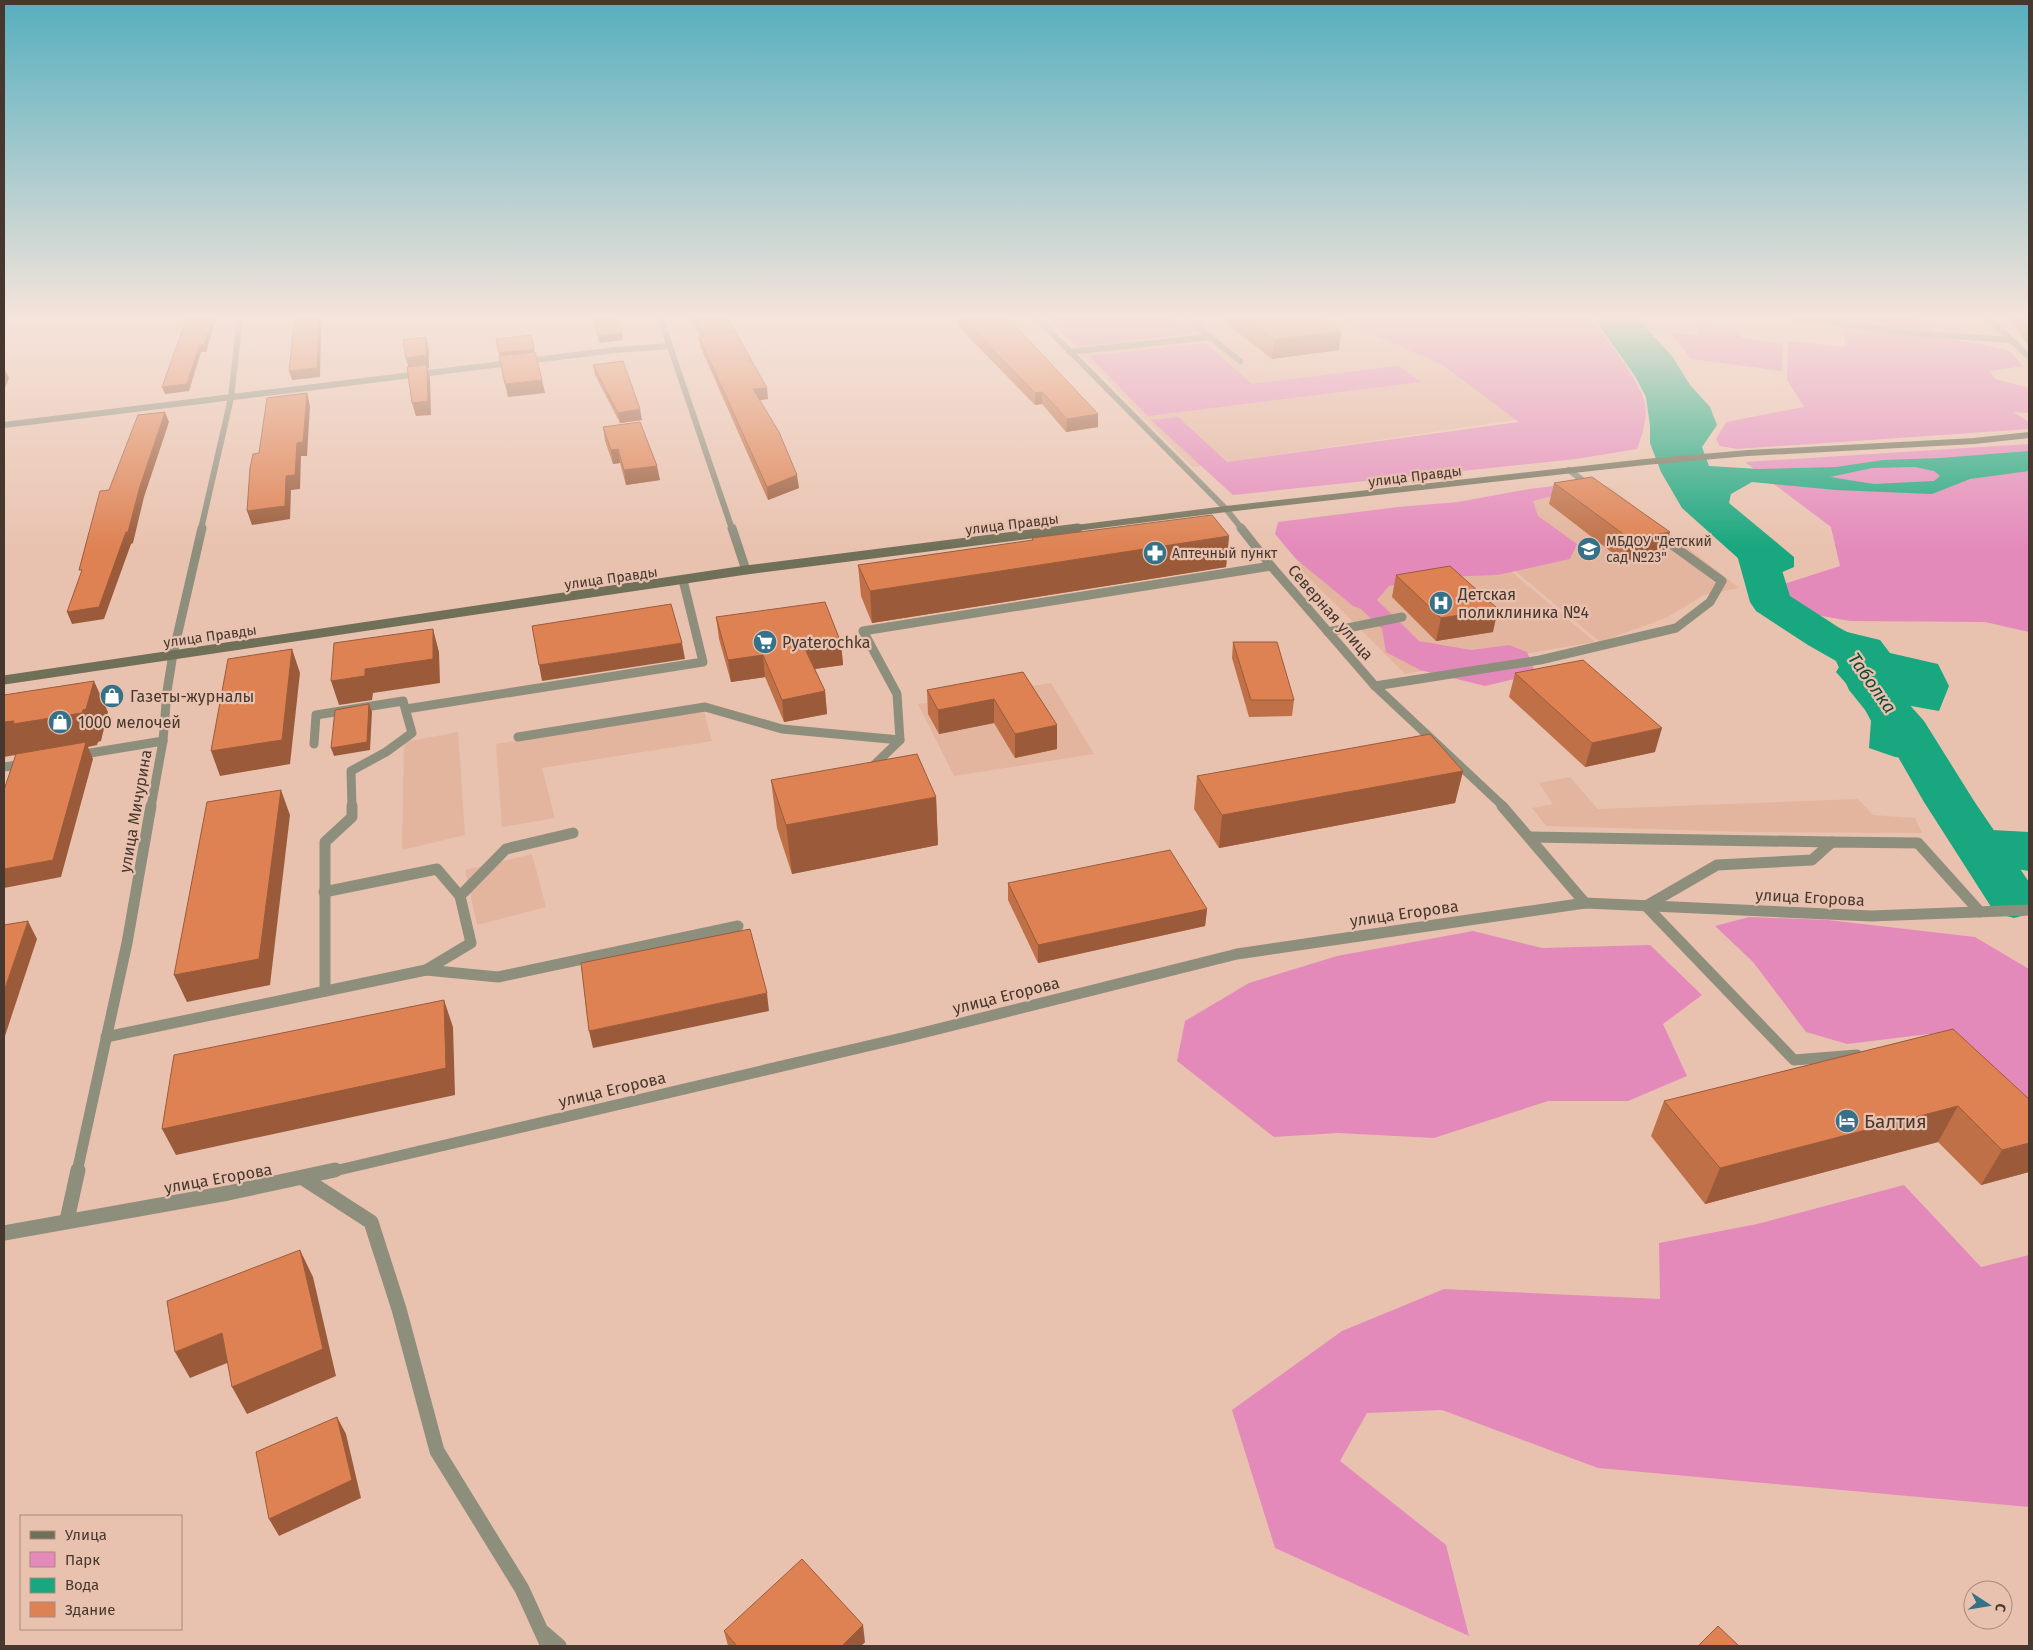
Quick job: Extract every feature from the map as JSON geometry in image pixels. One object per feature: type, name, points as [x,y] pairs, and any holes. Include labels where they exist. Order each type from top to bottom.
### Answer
[{"type":"street","name":"улица Мичурина","points":[[67,1220],[127,943],[163,741],[167,692],[173,654],[231,394]]},
{"type":"street","points":[[4,424],[263,394]]},
{"type":"street","points":[[686,394],[746,570]]},
{"type":"street","name":"Северная улица","points":[[1111,394],[1226,509],[1271,566],[1375,686],[1509,812],[1585,903]]},
{"type":"street","name":"улица Правды","points":[[4,680],[746,570],[1226,509],[1645,462],[1801,450],[1974,441],[2029,435]]},
{"type":"street","points":[[1569,470],[1599,492]]},
{"type":"street","points":[[1375,686],[1540,660],[1676,628],[1710,602],[1722,581],[1651,529]]},
{"type":"street","points":[[900,740],[897,694],[863,631],[1271,566]]},
{"type":"street","points":[[406,709],[703,662],[683,580]]},
{"type":"street","points":[[1328,632],[1402,617]]},
{"type":"street","points":[[314,744],[316,715],[403,701],[412,733],[386,752],[351,771],[352,817],[325,842],[325,991]]},
{"type":"street","points":[[518,737],[705,707],[782,729],[900,740]]},
{"type":"street","points":[[860,778],[900,740]]},
{"type":"street","points":[[69,756],[163,741]]},
{"type":"street","points":[[4,767],[32,762]]},
{"type":"street","points":[[460,896],[506,849],[573,833]]},
{"type":"street","points":[[1530,837],[1918,843],[1980,912]]},
{"type":"street","points":[[1832,842],[1812,860],[1717,865],[1646,906],[1794,1060],[1868,1054]]},
{"type":"street","points":[[324,892],[437,869],[460,896],[471,943],[426,970]]},
{"type":"street","name":"улица Егорова","points":[[4,1233],[303,1178],[906,1037],[1237,954],[1585,903],[1871,916],[2029,910]]},
{"type":"street","points":[[106,1038],[426,970],[498,976],[738,926]]},
{"type":"street","points":[[303,1178],[371,1222],[399,1309],[437,1451],[522,1588],[548,1646]]},
{"type":"street","points":[[540,1628],[558,1646]]},
{"type":"shaded area","points":[[1121,394],[1590,394],[1609,406],[1193,467]]},
{"type":"shaded area","name":"МБДОУ \"Детский сад №23\"","points":[[1609,486],[1739,588],[1704,595],[1668,617],[1600,642],[1442,510]]},
{"type":"shaded area","name":"Детская поликлиника №4","points":[[1469,536],[1595,642],[1405,674],[1295,564]]},
{"type":"shaded area","points":[[1051,683],[1094,754],[954,776],[918,704]]},
{"type":"shaded area","points":[[704,711],[712,741],[542,768],[555,818],[502,827],[496,744]]},
{"type":"shaded area","points":[[458,732],[465,835],[402,850],[404,742]]},
{"type":"shaded area","points":[[1570,777],[1598,809],[1858,799],[1873,815],[1915,818],[1922,833],[1746,832],[1546,826],[1532,808],[1553,804],[1539,783]]},
{"type":"shaded area","points":[[532,854],[546,907],[477,925],[465,870]]},
{"type":"green space","points":[[1126,394],[1325,394],[1148,416]]},
{"type":"green space","points":[[1481,394],[1642,394],[1646,408],[1643,432],[1637,449],[1576,459],[1233,495],[1151,420],[1178,417],[1227,462],[1519,422]]},
{"type":"green space","points":[[1796,394],[2029,394],[2029,413],[2013,412],[2029,422],[2029,429],[1737,449],[1720,446],[1716,439],[1726,422],[1804,407]]},
{"type":"green space","points":[[2029,444],[2029,632],[1985,622],[1850,621],[1794,611],[1781,585],[1840,566],[1831,527],[1745,462]]},
{"type":"green space","points":[[1580,483],[1588,487],[1533,501],[1538,516],[1577,544],[1570,559],[1498,575],[1441,577],[1389,586],[1377,600],[1419,641],[1471,650],[1509,645],[1527,652],[1536,674],[1485,686],[1420,670],[1386,652],[1382,629],[1361,609],[1353,606],[1296,559],[1275,534],[1278,522],[1398,507],[1458,502],[1529,489]]},
{"type":"green space","points":[[1749,917],[1828,920],[1975,937],[2029,969],[2029,1121],[1929,1034],[1847,1044],[1806,1032],[1753,962],[1715,926]]},
{"type":"green space","points":[[1473,931],[1542,948],[1650,945],[1702,995],[1663,1024],[1687,1076],[1628,1101],[1548,1101],[1434,1138],[1338,1133],[1274,1137],[1177,1061],[1185,1021],[1249,983],[1337,956]]},
{"type":"green space","points":[[1904,1185],[1981,1267],[2029,1255],[2029,1507],[1598,1468],[1442,1410],[1367,1413],[1340,1461],[1446,1545],[1469,1636],[1275,1548],[1232,1410],[1342,1331],[1444,1289],[1660,1299],[1659,1243],[1757,1224]]},
{"type":"water","points":[[1644,394],[1698,394],[1710,407],[1717,425],[1702,447],[1709,466],[1759,469],[1836,467],[1883,460],[1940,458],[2029,451],[2029,471],[1970,479],[1932,494],[1836,490],[1752,482],[1731,494],[1729,503],[1794,557],[1794,567],[1780,573],[1749,568],[1682,508],[1661,472],[1650,443]],"holes":[[[1915,467],[1934,471],[1940,476],[1934,481],[1874,484],[1830,477],[1872,468]]]},
{"type":"water","points":[[1810,623],[1880,640],[1890,653],[1938,664],[1949,686],[1939,711],[1900,704],[1926,744],[1924,759],[1895,757],[1869,748],[1871,721],[1859,698],[1836,672],[1848,653],[1805,629]]},
{"type":"water","points":[[1992,830],[2029,832],[2029,871],[2003,867],[1971,856],[1962,840]]},
{"type":"building","points":[[307,394],[303,442],[297,443],[295,475],[286,476],[285,506],[247,511],[250,468],[253,454],[259,453],[267,398]]},
{"type":"building","points":[[411,394],[428,394],[428,401],[412,403]]},
{"type":"building","points":[[608,394],[635,394],[640,409],[618,413]]},
{"type":"building","points":[[725,394],[756,394],[779,432],[797,475],[767,487]]},
{"type":"building","points":[[1044,394],[1079,394],[1098,414],[1067,419]]},
{"type":"building","points":[[165,412],[140,486],[128,532],[126,532],[99,607],[67,612],[82,570],[79,570],[100,491],[109,490],[138,415]]},
{"type":"building","points":[[640,422],[657,466],[624,470],[618,449],[611,450],[603,427]]},
{"type":"building","points":[[1592,477],[1670,532],[1630,539],[1554,483]]},
{"type":"building","points":[[1212,515],[1229,536],[870,591],[858,565],[1033,540],[1032,538]]},
{"type":"building","points":[[1450,566],[1498,609],[1441,618],[1396,575]]},
{"type":"building","points":[[825,602],[841,643],[805,649],[825,691],[782,700],[763,655],[728,660],[716,617]]},
{"type":"building","points":[[671,604],[682,643],[539,665],[532,626]]},
{"type":"building","points":[[433,629],[433,659],[365,669],[365,676],[331,681],[334,643]]},
{"type":"building","points":[[1233,642],[1277,642],[1294,700],[1251,700]]},
{"type":"building","points":[[292,649],[282,740],[211,751],[228,659]]},
{"type":"building","points":[[1583,660],[1662,728],[1592,743],[1515,673]]},
{"type":"building","points":[[1023,672],[1057,725],[1015,734],[994,699],[938,710],[927,690]]},
{"type":"building","points":[[94,681],[86,709],[82,713],[13,724],[14,721],[4,722],[4,695]]},
{"type":"building","points":[[369,704],[367,742],[331,748],[335,710]]},
{"type":"building","points":[[1430,734],[1463,771],[1222,815],[1197,776]]},
{"type":"building","points":[[86,742],[53,860],[4,869],[4,790],[16,754]]},
{"type":"building","points":[[917,754],[936,797],[786,825],[771,780]]},
{"type":"building","points":[[281,790],[259,959],[174,975],[207,802]]},
{"type":"building","points":[[1170,850],[1207,909],[1038,945],[1008,883]]},
{"type":"building","points":[[28,921],[4,991],[4,925]]},
{"type":"building","points":[[750,929],[767,993],[589,1031],[581,963]]},
{"type":"building","points":[[444,1000],[446,1068],[162,1129],[174,1055]]},
{"type":"building","points":[[1953,1029],[2029,1099],[2029,1143],[2002,1150],[1958,1106],[1720,1168],[1664,1101]]},
{"type":"building","points":[[300,1250],[323,1349],[232,1387],[222,1333],[175,1352],[167,1301]]},
{"type":"building","points":[[337,1417],[352,1480],[269,1519],[256,1452]]},
{"type":"building","points":[[802,1559],[863,1625],[842,1646],[737,1646],[724,1631]]},
{"type":"building","points":[[1718,1626],[1739,1646],[1698,1646]]},
{"type":"waterway","name":"Таболка","points":[[1716,517],[1756,551],[1771,602],[1823,636],[1854,653],[1872,690],[1907,731],[1949,802],[2014,900]]},
{"type":"place","name":"МБДОУ \"Детский сад №23\"","points":[[1589,549]]},
{"type":"place","name":"Аптечный пункт","points":[[1155,553]]},
{"type":"place","name":"Детская поликлиника №4","points":[[1441,603]]},
{"type":"place","name":"Pyaterochka","points":[[765,642]]},
{"type":"place","name":"Газеты-журналы","points":[[112,696]]},
{"type":"place","name":"1000 мелочей","points":[[60,722]]},
{"type":"place","name":"Балтия","points":[[1847,1121]]}]
